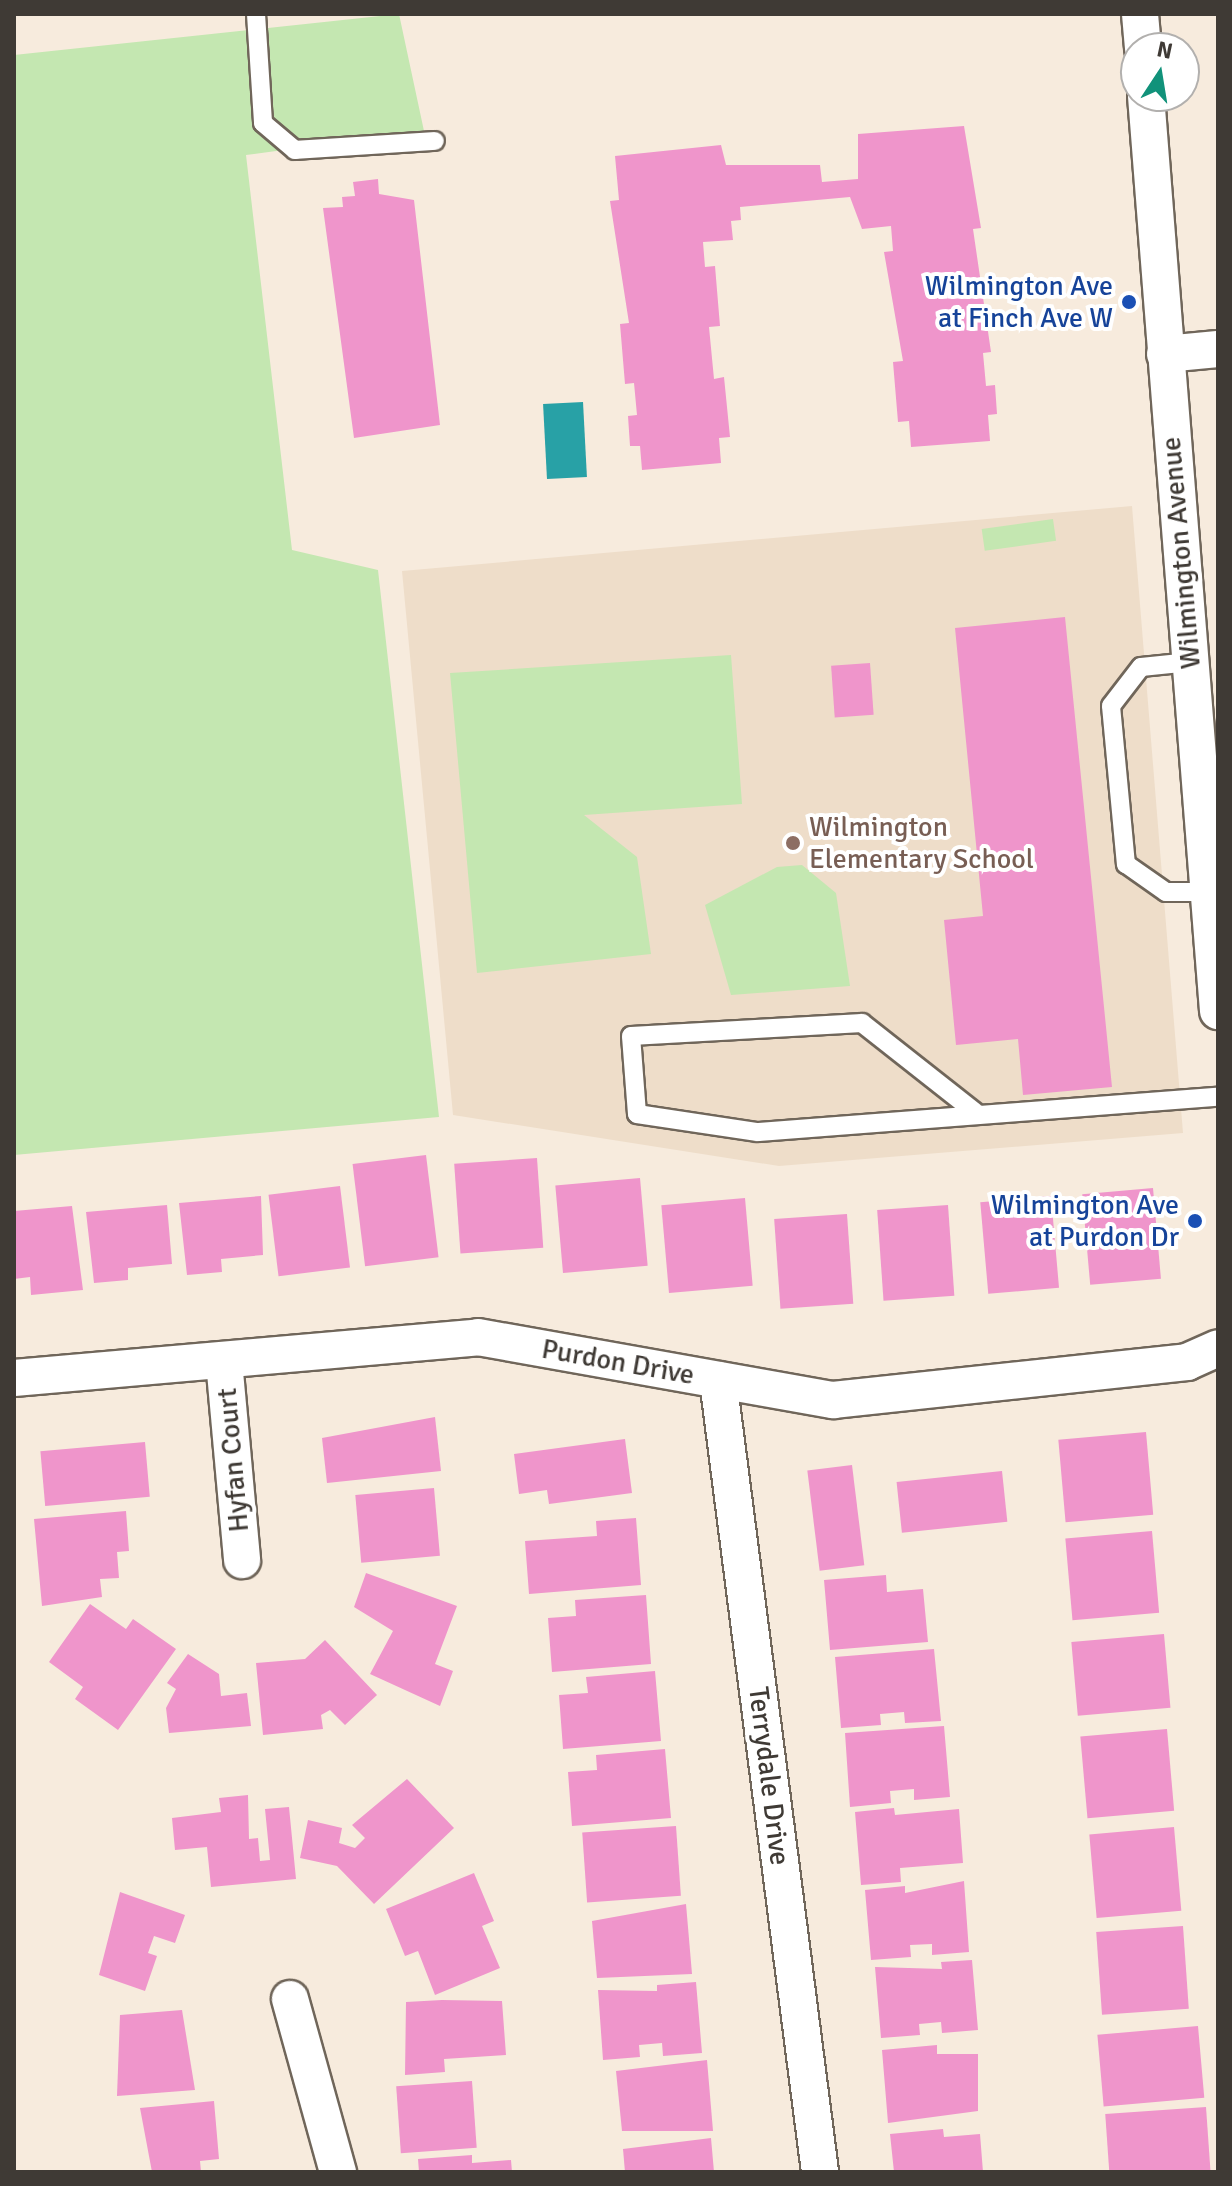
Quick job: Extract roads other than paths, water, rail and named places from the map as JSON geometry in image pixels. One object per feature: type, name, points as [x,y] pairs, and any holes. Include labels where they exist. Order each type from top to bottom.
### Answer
[{"type":"street","name":"Wilmington Avenue","points":[[1147,112],[1218,1011]]},
{"type":"street","points":[[1165,354],[1218,349]]},
{"type":"street","name":"Purdon Drive","points":[[14,1378],[478,1337],[833,1400],[1187,1362],[1218,1348]]},
{"type":"street","name":"Hyfan Court","points":[[224,1361],[242,1560]]},
{"type":"street","name":"Terrydale Drive","points":[[718,1380],[820,2172]]},
{"type":"street","points":[[290,1999],[338,2172]]},
{"type":"lane","points":[[256,14],[263,123],[295,150],[435,141]]},
{"type":"lane","points":[[1190,662],[1141,667],[1111,706],[1126,864],[1166,892],[1209,892]]},
{"type":"lane","points":[[975,1112],[862,1023],[631,1036],[637,1114],[758,1132],[975,1112],[1218,1097]]},
{"type":"water","points":[[583,402],[587,477],[547,479],[543,404]]},
{"type":"place","name":"Wilmington Ave at Finch Ave W","points":[[1129,302]]},
{"type":"place","name":"Wilmington Elementary School","points":[[793,843]]},
{"type":"place","name":"Wilmington Ave at Purdon Dr","points":[[1195,1221]]}]
